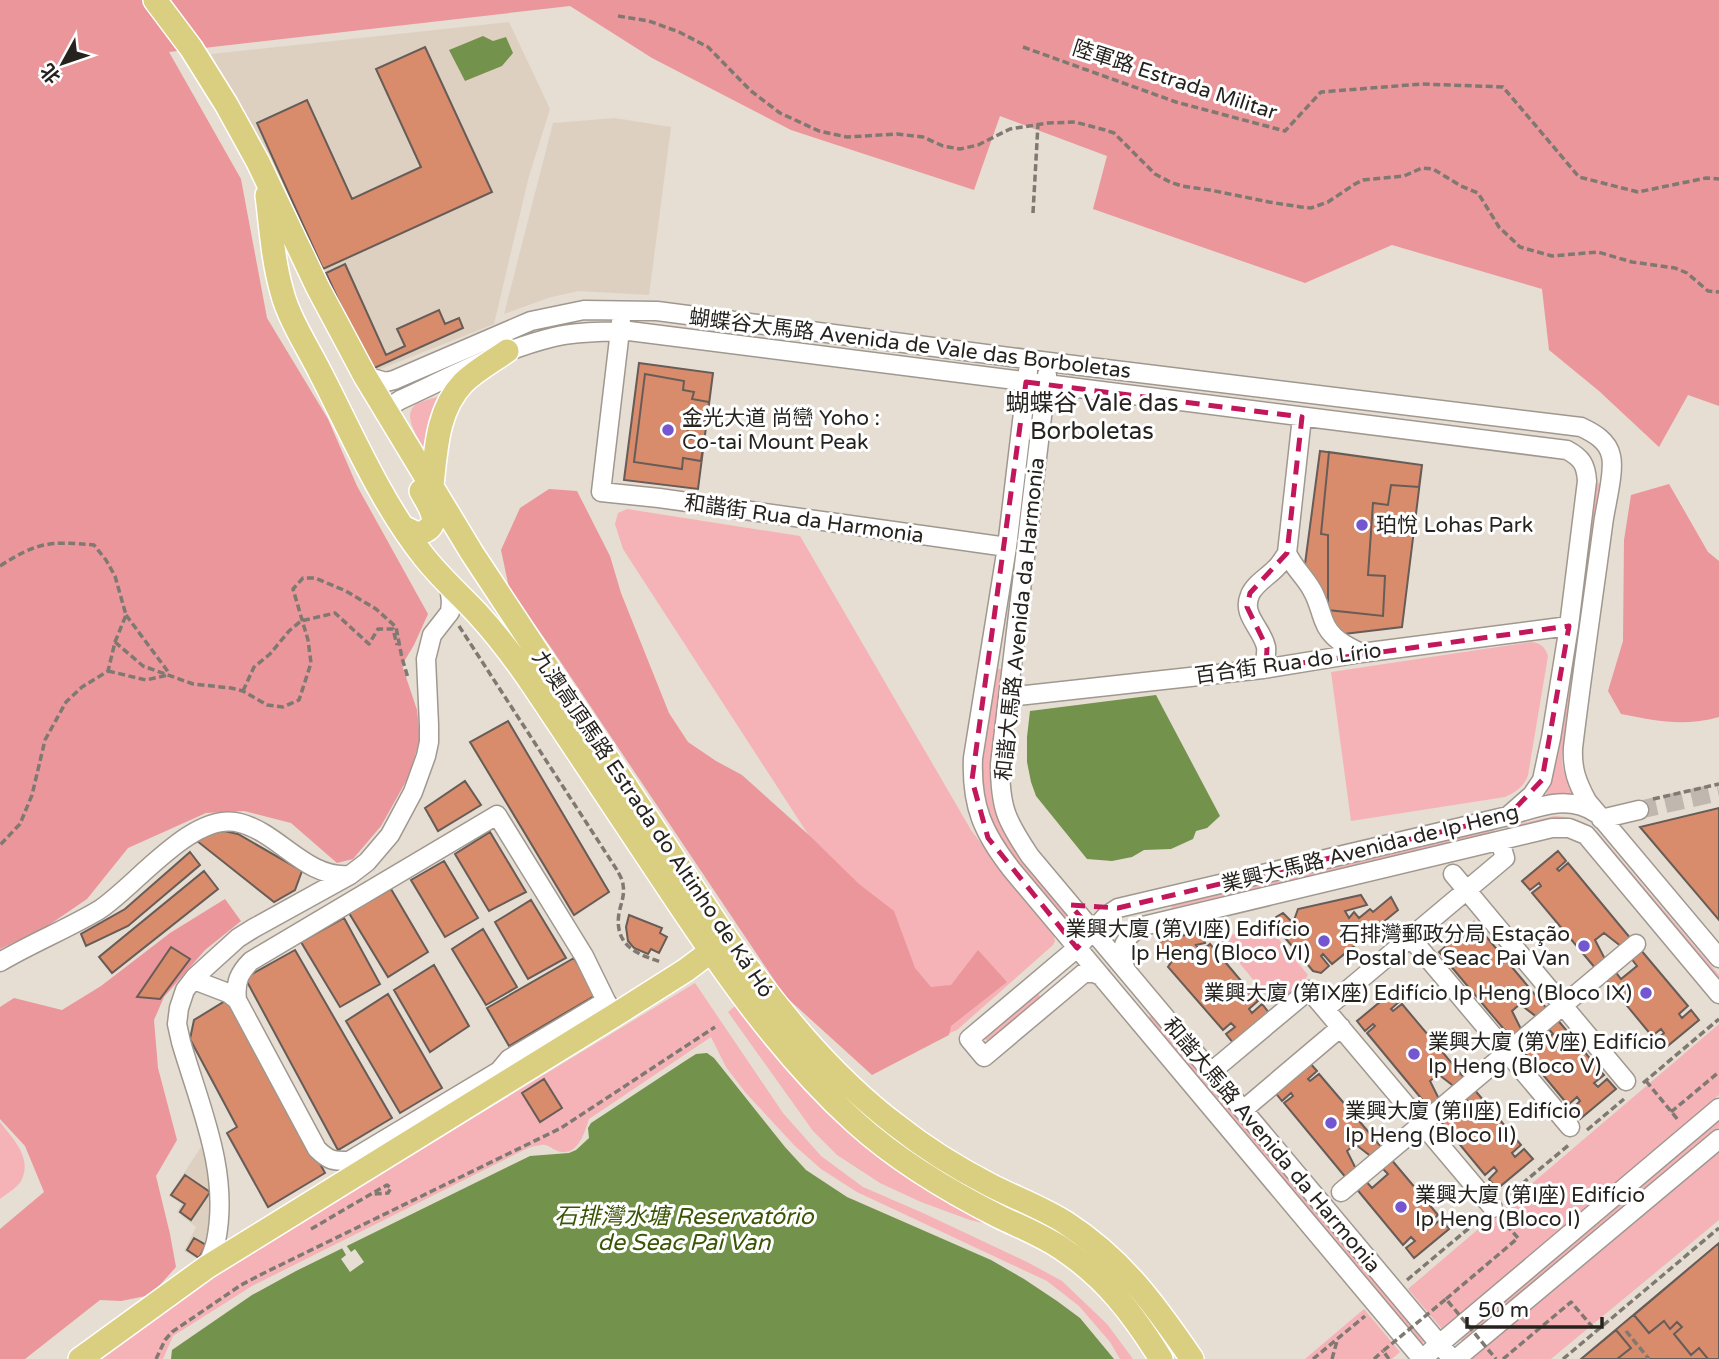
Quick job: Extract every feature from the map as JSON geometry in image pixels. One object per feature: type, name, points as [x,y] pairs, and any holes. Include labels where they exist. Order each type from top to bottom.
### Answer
[{"type":"main road","name":"九澳高頂馬路 Estrada do Altinho de Ká Hó","points":[[155,0],[191,48],[226,104],[258,162],[318,288],[365,376],[472,553],[728,941],[765,992],[844,1081],[895,1125],[942,1158],[1065,1222],[1104,1251],[1157,1308],[1192,1359]]},
{"type":"main road","name":"九澳高頂馬路 Estrada do Altinho de Ká Hó","points":[[258,162],[267,192],[274,256],[282,295],[370,469],[403,527],[427,560],[480,616],[521,667],[710,952],[781,1045],[852,1119],[905,1163],[1002,1217],[1034,1231],[1080,1262],[1105,1283],[1138,1322],[1161,1359]]},
{"type":"main road","points":[[306,344],[293,306],[293,296],[302,284],[318,288]]},
{"type":"main road","points":[[432,485],[438,438],[443,419],[455,394],[477,371],[508,351]]},
{"type":"main road","points":[[386,409],[391,436],[433,512],[428,530],[417,534],[403,527]]},
{"type":"main road","points":[[80,1359],[207,1266],[610,1008],[686,970],[710,952]]},
{"type":"street","name":"蝴蝶谷大馬路 Avenida de Vale das Borboletas","points":[[365,376],[386,382],[394,380],[531,321],[584,310],[657,311],[1581,427],[1600,438],[1606,445],[1611,453],[1612,467],[1573,755],[1577,782],[1599,816],[1719,958]]},
{"type":"street","points":[[620,331],[622,310]]},
{"type":"street","name":"蝴蝶谷大馬路 Avenida de Vale das Borboletas","points":[[386,409],[400,400],[508,351],[555,337],[620,331],[653,333],[1567,450],[1580,458],[1586,467],[1587,481],[1569,626],[1542,780],[1532,795],[1508,816]]},
{"type":"street","name":"和諧街 Rua da Harmonia","points":[[620,331],[601,492],[1007,547]]},
{"type":"street","name":"和諧大馬路 Avenida da Harmonia","points":[[1029,359],[1007,547],[973,758],[972,780],[978,813],[988,838],[1012,870],[1422,1359]]},
{"type":"street","name":"和諧大馬路 Avenida da Harmonia","points":[[1049,362],[1000,764],[1002,801],[1008,820],[1024,847],[1065,898],[1454,1359]]},
{"type":"street","points":[[1263,669],[1266,648],[1247,607],[1250,593],[1280,565],[1287,554],[1302,417]]},
{"type":"street","points":[[1287,554],[1313,591],[1324,623],[1331,633],[1344,645],[1361,653]]},
{"type":"street","points":[[207,1266],[216,1242],[218,1171],[215,1151],[181,1042],[177,1024],[178,1008],[194,979],[238,939],[350,875],[367,862],[390,835],[422,770],[429,742],[426,659],[432,635],[450,612],[449,584]]},
{"type":"street","name":"百合街 Rua do Lírio","points":[[1008,697],[1263,669],[1361,653],[1569,626]]},
{"type":"street","name":"業興大馬路 Avenida de Ip Heng","points":[[1118,908],[1508,816],[1542,805],[1562,802],[1588,807],[1599,816]]},
{"type":"street","points":[[1599,816],[1642,806]]},
{"type":"street","points":[[497,815],[584,956],[610,1008],[509,1059],[499,1071],[349,1161],[336,1161],[328,1159],[317,1149],[237,1000],[235,989],[242,970],[251,961],[497,815]]},
{"type":"street","points":[[0,962],[100,909],[178,843],[209,824],[231,821],[258,829],[313,866],[338,876],[350,875]]},
{"type":"street","name":"業興大馬路 Avenida de Ip Heng","points":[[1130,976],[1124,967],[1123,947],[1134,930],[1143,926],[1552,828],[1569,828],[1586,835],[1719,993]]},
{"type":"street","points":[[1325,1009],[1505,858],[1500,841]]},
{"type":"street","points":[[313,866],[324,880],[324,885],[317,892]]},
{"type":"street","points":[[1453,874],[1631,1087]]},
{"type":"street","points":[[1065,898],[1089,907],[1118,908]]},
{"type":"street","points":[[1101,976],[1094,972],[1084,973],[984,1057],[969,1039],[1077,948],[1106,916],[1118,908]]},
{"type":"street","points":[[1410,937],[1574,1135]]},
{"type":"street","points":[[1340,1192],[1636,944]]},
{"type":"street","points":[[194,979],[228,993],[237,1000]]},
{"type":"street","points":[[1211,1072],[1309,990],[1493,1208]]},
{"type":"street","points":[[1243,1110],[1341,1027]]},
{"type":"street","points":[[1422,1359],[1719,1108]]},
{"type":"street","points":[[1454,1359],[1719,1139]]},
{"type":"path","points":[[618,16],[649,21],[708,47],[751,92],[780,113],[819,131],[847,136],[898,134],[923,137],[943,146],[960,149],[978,145],[1010,129],[1075,122],[1105,130],[1120,138],[1155,174],[1182,186],[1311,208],[1328,202],[1363,180],[1404,176],[1422,168],[1433,169],[1461,186],[1478,192],[1499,227],[1520,247],[1552,256],[1598,251],[1632,262],[1675,268],[1687,273],[1708,291],[1719,292]]},
{"type":"path","name":"陸軍路 Estrada Militar","points":[[1023,47],[1176,102],[1284,131],[1321,92],[1422,84],[1503,87],[1579,177],[1638,192],[1706,178],[1719,179]]},
{"type":"path","points":[[1033,213],[1038,124]]},
{"type":"path","points":[[0,566],[36,546],[61,542],[94,545],[115,576],[125,615],[170,674]]},
{"type":"path","points":[[115,642],[143,666],[194,684],[243,691],[267,705],[283,707],[299,700],[311,663],[308,640],[293,589],[303,578],[315,578],[346,591],[376,609],[396,627],[402,658]]},
{"type":"path","points":[[450,612],[617,870],[623,883],[624,894],[618,930],[628,947],[636,954],[686,970]]},
{"type":"path","points":[[243,691],[254,667],[270,654],[289,631],[302,621],[335,613],[369,644],[378,629],[393,629],[409,680]]},
{"type":"path","points":[[0,845],[20,824],[32,795],[45,740],[66,702],[82,687],[108,671],[125,615]]},
{"type":"path","points":[[108,671],[146,680],[170,674]]},
{"type":"path","points":[[1642,806],[1719,784]]},
{"type":"path","points":[[1394,1291],[1631,1087],[1646,1080],[1719,1019]]},
{"type":"path","points":[[156,1359],[172,1332],[241,1285],[561,1128],[715,1027]]},
{"type":"path","points":[[1671,1112],[1719,1072]]},
{"type":"path","points":[[1646,1080],[1689,1133]]},
{"type":"path","points":[[1374,1359],[1518,1238],[1493,1208]]},
{"type":"path","points":[[1563,1359],[1719,1228]]},
{"type":"path","points":[[1446,1298],[1496,1359]]},
{"type":"path","points":[[1503,1359],[1572,1302],[1596,1331]]},
{"type":"path","points":[[1313,1359],[1377,1305]]},
{"type":"path","points":[[1626,1331],[1649,1359]]},
{"type":"path","points":[[1332,1359],[1338,1338]]},
{"type":"path","points":[[1383,1351],[1389,1359]]},
{"type":"highlighted area","points":[[1026,382],[1302,417],[1287,553],[1250,593],[1247,607],[1267,648],[1266,668],[1569,626],[1542,780],[1508,816],[1118,908],[1070,905],[1093,931],[1077,948],[988,838],[972,780]]},
{"type":"shaded area","points":[[0,0],[1719,0],[1719,406],[1688,395],[1659,447],[1599,391],[1549,350],[1542,289],[1392,245],[1305,283],[1093,209],[1107,156],[1000,116],[974,190],[791,130],[652,58],[570,6],[169,52],[241,179],[267,318],[328,419],[357,486],[428,614],[402,665],[417,710],[420,738],[410,774],[381,826],[353,859],[337,863],[291,823],[244,811],[206,813],[128,848],[87,899],[46,927],[0,949]]},
{"type":"shaded area","points":[[509,22],[550,109],[529,176],[494,324],[378,370],[322,275],[260,146],[211,54]]},
{"type":"shaded area","points":[[615,118],[671,127],[649,295],[578,291],[548,298],[504,314],[553,123]]},
{"type":"shaded area","points":[[440,396],[424,448],[413,427],[411,411],[419,403]]},
{"type":"shaded area","points":[[1595,482],[1600,484],[1601,489],[1562,757],[1566,777],[1575,795],[1545,797],[1556,752]]},
{"type":"shaded area","points":[[1669,484],[1708,552],[1719,561],[1719,717],[1694,722],[1658,721],[1621,714],[1608,691],[1623,641],[1624,540],[1631,495]]},
{"type":"shaded area","points":[[549,489],[577,491],[610,556],[621,593],[669,713],[688,742],[742,775],[859,884],[894,911],[915,968],[931,987],[951,985],[978,950],[1007,982],[951,1026],[949,1035],[872,1075],[785,996],[509,588],[501,550],[520,508]]},
{"type":"shaded area","points":[[627,509],[800,536],[971,830],[1052,930],[1055,941],[1053,945],[957,1030],[945,1035],[933,1027],[623,549],[615,524],[618,513]]},
{"type":"shaded area","points":[[1531,642],[1542,646],[1548,656],[1528,775],[1522,786],[1505,797],[1351,821],[1331,672]]},
{"type":"shaded area","points":[[995,668],[1005,670],[990,763],[990,782],[996,815],[1010,839],[1070,915],[1069,921],[1064,919],[1006,848],[989,819],[982,797],[980,769]]},
{"type":"shaded area","points":[[1555,816],[1578,820],[1598,833],[1719,975],[1719,984],[1594,837],[1507,832],[1506,827]]},
{"type":"shaded area","points":[[1493,827],[1495,832],[1172,908],[1170,903]]},
{"type":"shaded area","points":[[225,899],[241,921],[205,950],[164,997],[154,1020],[158,1068],[177,1140],[156,1176],[176,1267],[151,1295],[121,1301],[100,1300],[25,1359],[0,1359],[0,1229],[44,1192],[25,1146],[0,1119],[0,1007],[14,998],[62,1010],[101,986],[170,933]]},
{"type":"shaded area","points":[[1268,926],[1308,975],[1294,993],[1273,1004],[1219,938]]},
{"type":"shaded area","points":[[695,983],[783,1113],[821,1156],[863,1187],[1029,1263],[1062,1281],[1107,1324],[1133,1359],[1120,1359],[1110,1342],[1079,1306],[1047,1281],[857,1192],[821,1169],[794,1145],[745,1092],[726,1067],[711,1037],[589,1119],[577,1146],[568,1152],[560,1152],[543,1145],[528,1148],[252,1286],[173,1336],[163,1359],[98,1359],[236,1262]]},
{"type":"shaded area","points":[[1037,993],[1041,997],[988,1042],[984,1038]]},
{"type":"shaded area","points":[[735,1006],[799,1084],[873,1153],[937,1196],[996,1226],[970,1220],[921,1202],[880,1183],[837,1155],[813,1131],[728,1012]]},
{"type":"shaded area","points":[[1151,1016],[1425,1341],[1421,1344],[1147,1019]]},
{"type":"shaded area","points":[[1719,1024],[1719,1095],[1442,1329],[1408,1289]]},
{"type":"shaded area","points":[[1719,1121],[1719,1127],[1462,1341],[1460,1338]]},
{"type":"shaded area","points":[[0,1122],[16,1142],[25,1164],[19,1184],[0,1199]]},
{"type":"shaded area","points":[[201,1147],[208,1166],[213,1208],[205,1263],[184,1251],[196,1227],[177,1212],[182,1204],[169,1196]]},
{"type":"shaded area","points":[[1719,1151],[1719,1220],[1551,1359],[1467,1359]]},
{"type":"shaded area","points":[[1364,1309],[1400,1352],[1392,1359],[1305,1359]]},
{"type":"water","points":[[483,36],[493,41],[506,37],[513,53],[502,66],[465,81],[449,50]]},
{"type":"water","points":[[1156,695],[1220,816],[1207,828],[1196,831],[1193,839],[1171,849],[1144,850],[1132,857],[1112,861],[1087,859],[1036,796],[1027,762],[1030,711]]},
{"type":"water","name":"石排灣水塘 Reservatório de Seac Pai Van","points":[[707,1053],[714,1058],[806,1170],[847,1197],[991,1260],[1024,1279],[1080,1318],[1114,1359],[171,1359],[172,1350],[252,1295],[296,1271],[530,1156],[576,1150],[589,1138],[588,1128],[591,1123],[696,1054]]},
{"type":"pier","points":[[346,1245],[351,1252],[355,1249],[364,1262],[350,1272],[341,1259],[346,1255],[342,1248]]},
{"type":"building","points":[[425,47],[492,192],[323,269],[257,123],[307,100],[352,199],[421,167],[376,69]]},
{"type":"building","points":[[345,264],[386,355],[405,346],[397,329],[439,310],[445,324],[459,318],[463,328],[370,370],[326,273]]},
{"type":"building","name":"金光大道 尚巒 Yoho : Co-tai Mount Peak","points":[[639,363],[713,373],[698,489],[624,480]]},
{"type":"building","points":[[645,374],[684,381],[683,390],[694,392],[692,399],[709,402],[707,420],[689,417],[687,438],[704,441],[701,461],[683,458],[682,469],[634,462]]},
{"type":"building","name":"珀悅 Lohas Park","points":[[1320,451],[1422,465],[1402,627],[1344,634],[1328,620],[1305,564]]},
{"type":"building","points":[[1329,452],[1422,465],[1419,487],[1391,485],[1388,505],[1373,503],[1368,575],[1385,576],[1383,616],[1328,610],[1328,535],[1321,534]]},
{"type":"building","points":[[508,721],[609,892],[574,915],[470,742]]},
{"type":"building","points":[[465,781],[481,805],[438,831],[425,808]]},
{"type":"building","points":[[1719,808],[1719,920],[1640,827]]},
{"type":"building","points":[[224,831],[238,834],[302,871],[295,890],[274,902],[197,841],[209,834]]},
{"type":"building","points":[[490,832],[526,892],[489,911],[455,854]]},
{"type":"building","points":[[1558,851],[1566,861],[1557,869],[1559,871],[1568,863],[1631,939],[1622,947],[1604,933],[1595,940],[1606,961],[1596,969],[1532,893],[1541,886],[1539,883],[1530,890],[1522,881]]},
{"type":"building","points":[[190,852],[200,865],[128,926],[86,946],[81,934],[125,909]]},
{"type":"building","points":[[444,861],[478,918],[445,937],[411,880]]},
{"type":"building","points":[[204,871],[218,889],[112,973],[99,957]]},
{"type":"building","points":[[391,889],[428,952],[388,977],[349,913]]},
{"type":"building","name":"業興大廈 (第VI座) Edifício Ip Heng (Bloco VI)","points":[[1361,895],[1367,905],[1345,911],[1349,918],[1354,912],[1359,918],[1370,909],[1373,912],[1391,897],[1398,910],[1332,964],[1323,954],[1321,956],[1329,966],[1321,973],[1313,971],[1275,926],[1276,917],[1283,913],[1293,923],[1298,909]]},
{"type":"building","points":[[531,900],[566,958],[528,979],[495,922]]},
{"type":"building","points":[[629,915],[662,928],[660,933],[667,937],[659,953],[651,949],[648,954],[634,948],[628,941],[626,927]]},
{"type":"building","points":[[344,918],[380,984],[340,1007],[301,942]]},
{"type":"building","points":[[1474,922],[1482,932],[1473,939],[1475,942],[1484,934],[1548,1010],[1538,1018],[1520,1004],[1512,1011],[1522,1031],[1513,1040],[1449,964],[1458,956],[1456,954],[1447,961],[1439,952]]},
{"type":"building","points":[[483,929],[517,987],[486,1005],[452,949]]},
{"type":"building","points":[[1203,931],[1205,943],[1196,945],[1200,952],[1210,944],[1258,1001],[1249,1009],[1252,1013],[1262,1004],[1270,1014],[1234,1044],[1226,1034],[1235,1027],[1231,1023],[1223,1030],[1168,967],[1175,956],[1171,951],[1162,953],[1159,941]]},
{"type":"building","points":[[171,947],[190,959],[160,999],[137,997]]},
{"type":"building","name":"業興大廈 (第IX座) Edifício Ip Heng (Bloco IX)","points":[[1640,949],[1688,1006],[1679,1014],[1682,1018],[1691,1010],[1699,1020],[1664,1049],[1656,1040],[1664,1033],[1661,1029],[1652,1036],[1604,978],[1614,970],[1621,979],[1637,966],[1630,957]]},
{"type":"building","points":[[295,950],[392,1118],[338,1150],[245,978]]},
{"type":"building","points":[[574,958],[596,995],[509,1046],[487,1008]]},
{"type":"building","points":[[434,965],[469,1026],[430,1052],[394,990]]},
{"type":"building","name":"業興大廈 (第V座) Edifício Ip Heng (Bloco V)","points":[[1392,992],[1400,1001],[1391,1009],[1393,1011],[1402,1004],[1466,1080],[1456,1088],[1438,1074],[1430,1081],[1440,1101],[1430,1109],[1367,1033],[1375,1026],[1373,1024],[1365,1031],[1357,1021]]},
{"type":"building","points":[[388,994],[442,1088],[400,1113],[346,1021]]},
{"type":"building","points":[[230,998],[325,1173],[268,1207],[227,1133],[237,1127],[190,1039],[194,1020]]},
{"type":"building","points":[[1556,1018],[1604,1075],[1594,1083],[1598,1087],[1607,1079],[1616,1089],[1580,1119],[1572,1109],[1580,1101],[1577,1097],[1568,1105],[1520,1047],[1530,1039],[1537,1048],[1553,1034],[1546,1026]]},
{"type":"building","name":"業興大廈 (第II座) Edifício Ip Heng (Bloco II)","points":[[1309,1062],[1317,1071],[1308,1079],[1310,1081],[1319,1074],[1383,1149],[1373,1158],[1355,1144],[1347,1151],[1357,1171],[1347,1179],[1284,1103],[1293,1096],[1291,1093],[1282,1101],[1274,1091]]},
{"type":"building","points":[[544,1079],[562,1108],[540,1122],[522,1093]]},
{"type":"building","points":[[1473,1088],[1521,1145],[1512,1153],[1515,1157],[1524,1149],[1533,1159],[1497,1189],[1489,1179],[1497,1171],[1494,1167],[1485,1175],[1437,1117],[1447,1109],[1454,1118],[1470,1104],[1463,1096]]},
{"type":"building","name":"業興大廈 (第I座) Edifício Ip Heng (Bloco I)","points":[[1390,1158],[1438,1215],[1429,1223],[1432,1227],[1441,1219],[1449,1229],[1414,1258],[1406,1248],[1415,1241],[1411,1237],[1403,1245],[1355,1187],[1364,1179],[1372,1188],[1388,1174],[1380,1166]]},
{"type":"building","points":[[185,1175],[210,1192],[191,1220],[180,1212],[185,1204],[171,1195]]},
{"type":"building","points":[[194,1238],[206,1245],[199,1258],[187,1250]]},
{"type":"building","points":[[1719,1243],[1719,1359],[1708,1359],[1699,1348],[1691,1355],[1674,1334],[1682,1327],[1677,1322],[1670,1329],[1664,1321],[1649,1333],[1634,1315]]},
{"type":"building","points":[[1719,1243],[1719,1359],[1581,1359]]},
{"type":"building","points":[[1616,1330],[1631,1348],[1617,1359],[1581,1359]]},
{"type":"tunnel","points":[[1639,810],[1719,792]]},
{"type":"place","name":"金光大道 尚巒 Yoho : Co-tai Mount Peak","points":[[668,430]]},
{"type":"place","name":"珀悅 Lohas Park","points":[[1362,525]]},
{"type":"place","name":"業興大廈 (第VI座) Edifício Ip Heng (Bloco VI)","points":[[1324,941]]},
{"type":"place","name":"石排灣郵政分局 Estação Postal de Seac Pai Van","points":[[1584,946]]},
{"type":"place","name":"業興大廈 (第IX座) Edifício Ip Heng (Bloco IX)","points":[[1646,993]]},
{"type":"place","name":"業興大廈 (第V座) Edifício Ip Heng (Bloco V)","points":[[1414,1054]]},
{"type":"place","name":"業興大廈 (第II座) Edifício Ip Heng (Bloco II)","points":[[1331,1123]]},
{"type":"place","name":"業興大廈 (第I座) Edifício Ip Heng (Bloco I)","points":[[1401,1207]]},
{"type":"district","name":"蝴蝶谷 Vale das Borboletas","points":[[1092,417]]}]
